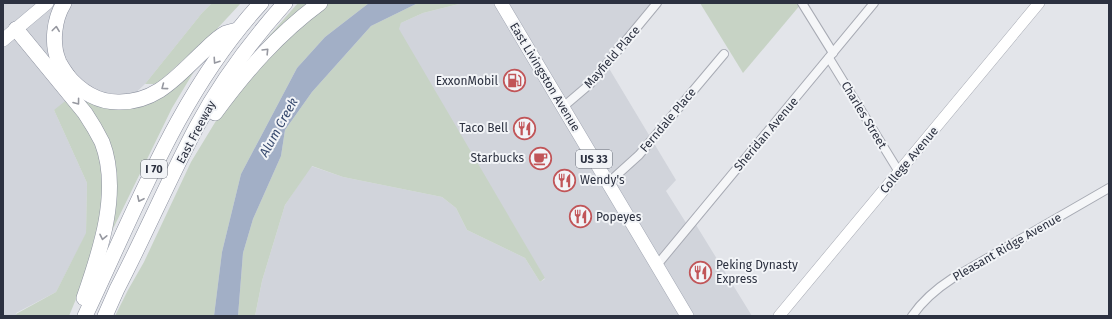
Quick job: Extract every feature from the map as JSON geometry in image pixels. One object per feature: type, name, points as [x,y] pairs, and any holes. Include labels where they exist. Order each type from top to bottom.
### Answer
[{"type":"highway","points":[[64,3],[58,15],[54,40],[59,61],[69,78]]},
{"type":"highway","name":"East Freeway","points":[[85,316],[180,117],[218,57],[238,29],[261,3]]},
{"type":"highway","name":"East Freeway","points":[[105,316],[117,288],[194,132],[233,68],[255,38],[285,3]]},
{"type":"highway","points":[[194,132],[206,125],[243,76],[261,56],[280,37],[320,3]]},
{"type":"highway","points":[[16,29],[28,31],[81,90],[95,98],[115,102],[137,101],[147,98],[166,86],[207,48],[225,34],[238,29]]},
{"type":"highway","points":[[16,29],[85,113],[102,143],[106,157],[109,193],[105,230],[99,254],[78,316]]},
{"type":"main road","points":[[3,40],[47,3]]},
{"type":"main road","name":"East Livingston Avenue","points":[[501,3],[687,316]]},
{"type":"main road","name":"College Avenue","points":[[779,316],[1039,3]]},
{"type":"street","name":"Mayfield Place","points":[[563,107],[590,84],[658,3]]},
{"type":"street","name":"Charles Street","points":[[802,3],[899,172]]},
{"type":"street","name":"Sheridan Avenue","points":[[657,265],[874,3]]},
{"type":"street","name":"Ferndale Place","points":[[608,183],[639,155],[724,54]]},
{"type":"street","name":"Pleasant Ridge Avenue","points":[[912,316],[924,300],[936,289],[1109,188]]},
{"type":"shaded area","points":[[3,3],[212,3],[202,13],[145,84],[130,98],[54,110],[87,183],[86,234],[56,292],[16,313],[17,316],[3,316]]},
{"type":"shaded area","points":[[463,3],[656,3],[607,65],[676,180],[666,191],[688,226],[693,220],[752,316],[255,316],[262,281],[285,205],[311,166],[343,177],[442,197],[456,208],[467,230],[525,258],[540,282],[545,279],[398,29],[401,23],[423,13]]},
{"type":"green space","points":[[212,3],[241,3],[215,31],[159,82],[154,84],[145,84],[202,13]]},
{"type":"green space","points":[[298,3],[312,3],[264,46],[262,44]]},
{"type":"green space","points":[[329,3],[369,3],[325,37],[297,68],[241,174],[222,252],[214,316],[115,316],[144,262],[191,162],[225,106],[309,17]]},
{"type":"green space","points":[[418,3],[463,3],[423,13],[401,23],[399,29],[545,278],[540,282],[525,258],[467,230],[456,208],[442,197],[343,177],[312,166],[285,205],[262,281],[255,316],[238,316],[243,253],[253,219],[281,156],[285,130],[312,92],[371,26]]},
{"type":"green space","points":[[700,3],[800,3],[801,4],[743,73]]},
{"type":"green space","points":[[199,63],[172,108],[109,237],[113,192],[78,91],[112,106]]},
{"type":"green space","points":[[69,98],[98,143],[104,198],[88,270],[69,316],[17,316],[16,314],[56,292],[86,233],[87,183],[54,110]]},
{"type":"water","name":"Alum Creek","points":[[369,3],[418,3],[371,26],[312,92],[285,130],[281,156],[253,219],[243,253],[238,316],[214,316],[222,252],[241,174],[297,68],[325,37]]},
{"type":"place","name":"ExxonMobil","points":[[514,81]]},
{"type":"place","name":"Taco Bell","points":[[524,128]]},
{"type":"place","name":"Starbucks","points":[[540,158]]},
{"type":"place","name":"Wendy's","points":[[565,180]]},
{"type":"place","name":"Popeyes","points":[[580,217]]},
{"type":"place","name":"Peking Dynasty Express","points":[[700,272]]}]
